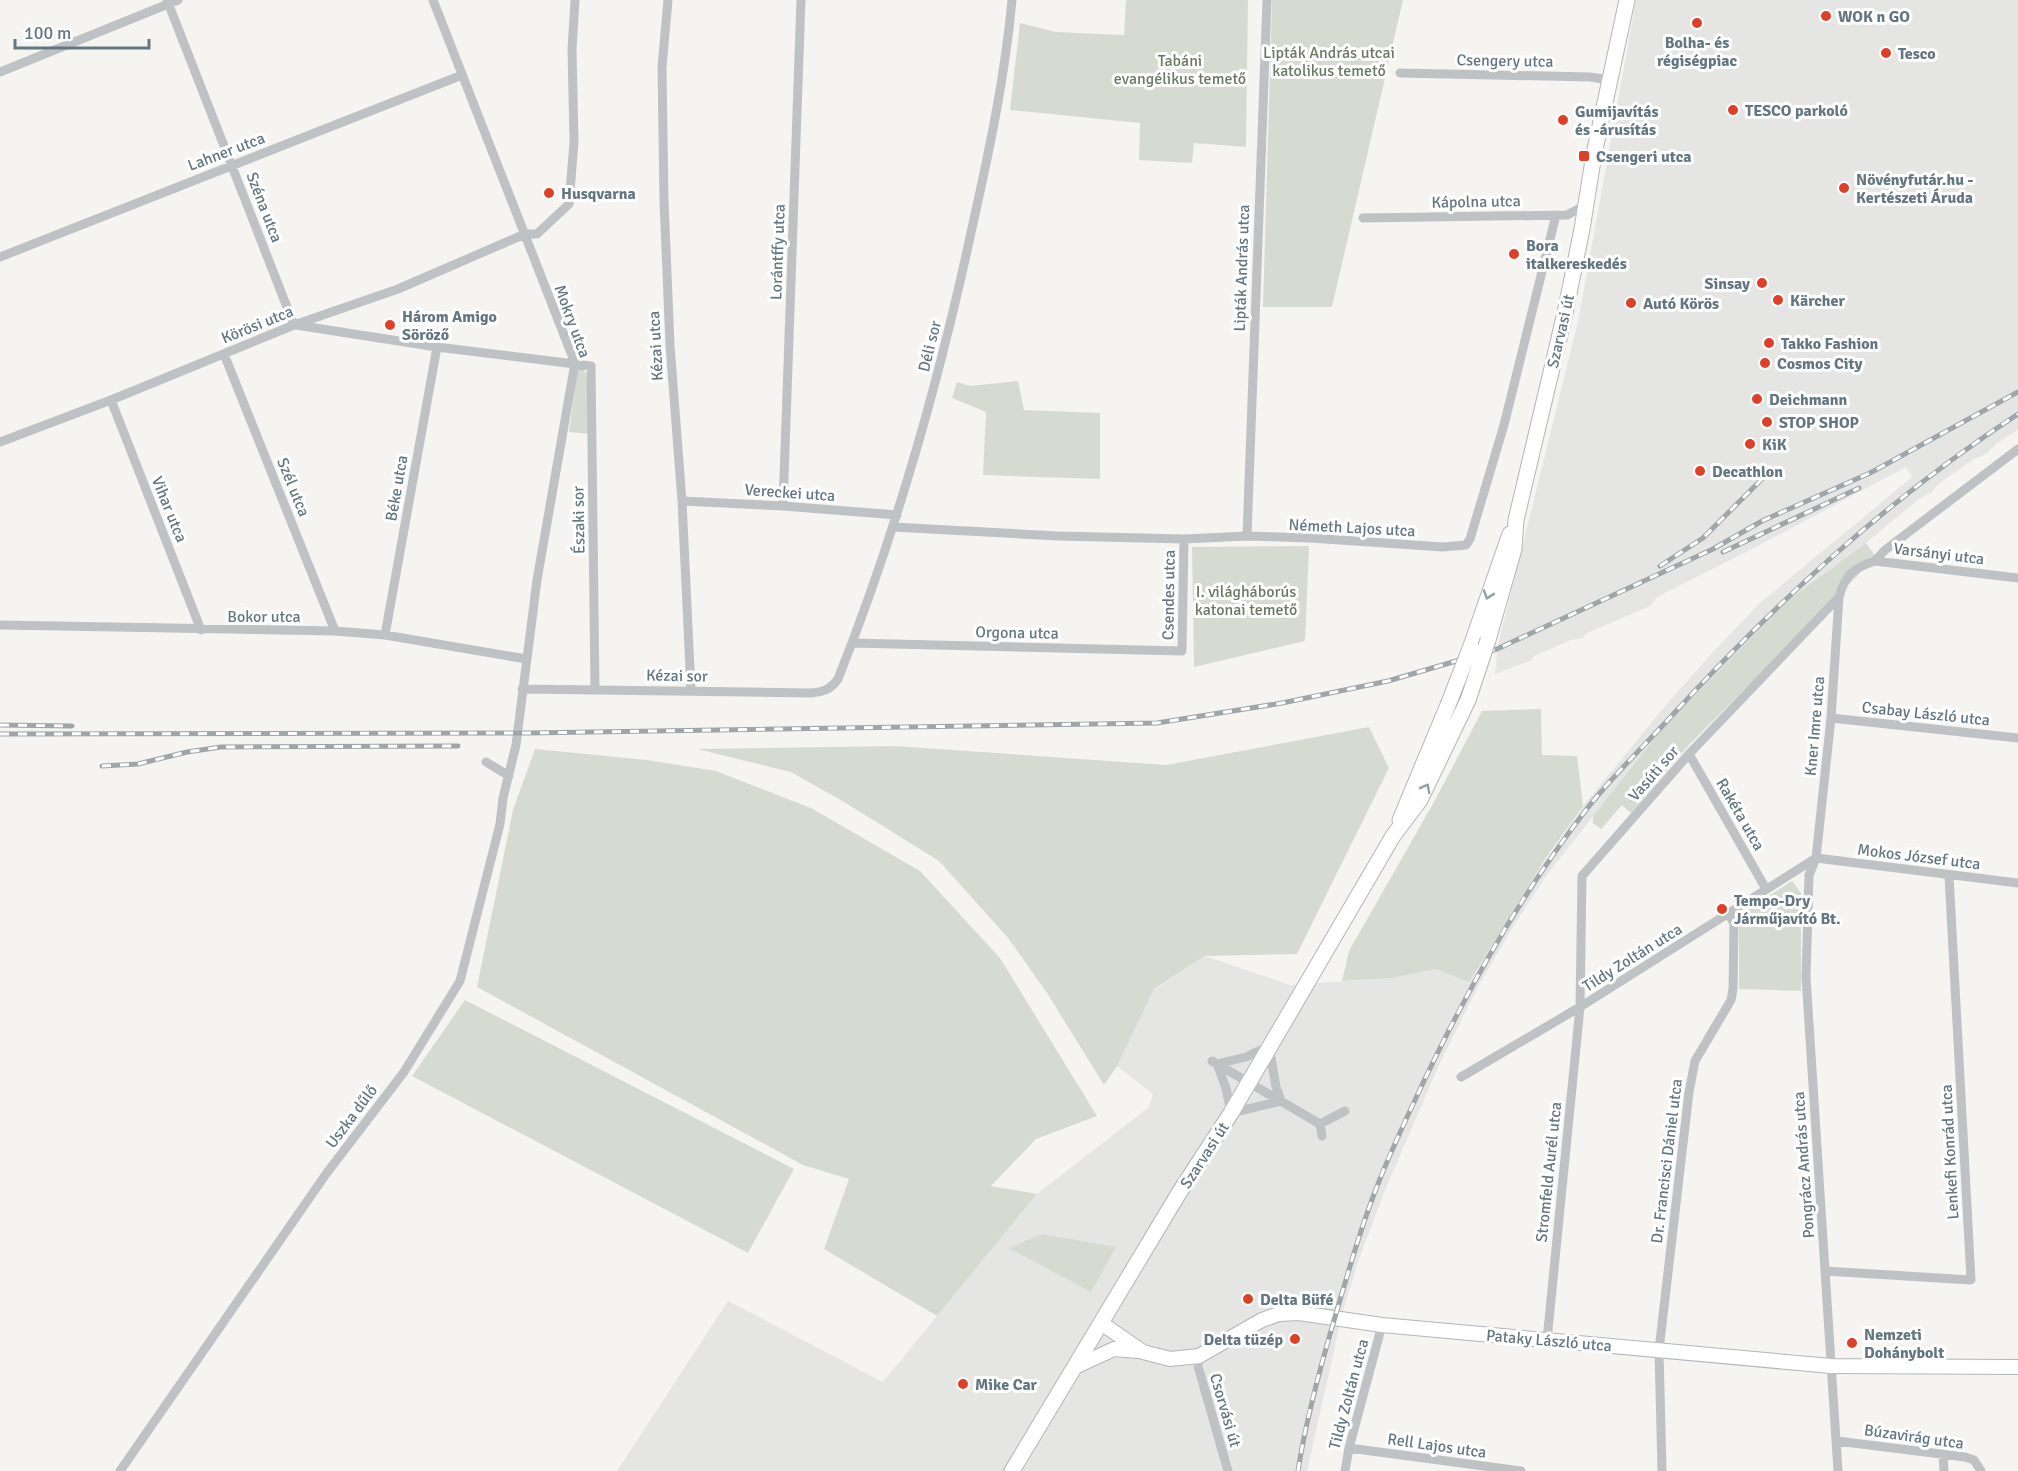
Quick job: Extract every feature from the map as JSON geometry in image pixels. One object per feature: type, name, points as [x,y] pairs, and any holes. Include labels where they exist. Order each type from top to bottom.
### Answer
[{"type":"main road","name":"Szarvasi út","points":[[1012,1471],[1179,1193],[1249,1083],[1393,836],[1420,800],[1468,700],[1514,549],[1516,520],[1565,313],[1627,0]]},
{"type":"main road","name":"Szarvasi út","points":[[1393,836],[1471,646],[1504,547],[1516,520]]},
{"type":"street","name":"Mokry utca","points":[[433,0],[575,363],[537,580],[516,740]]},
{"type":"street","points":[[525,234],[537,234],[569,204],[574,142],[572,49],[575,0]]},
{"type":"street","name":"Kézai utca","points":[[668,0],[662,67],[664,201],[670,345],[691,690]]},
{"type":"street","name":"Lorántffy utca","points":[[783,506],[801,0]]},
{"type":"street","name":"Déli sor","points":[[831,688],[838,680],[852,643],[893,527],[923,428],[965,263],[1002,87],[1012,0]]},
{"type":"street","name":"Lipták András utca","points":[[1247,536],[1267,0]]},
{"type":"street","points":[[0,72],[171,1]]},
{"type":"street","name":"Széna utca","points":[[171,1],[294,325]]},
{"type":"street","name":"Csengery utca","points":[[1400,73],[1590,77],[1610,80]]},
{"type":"street","name":"Lahner utca","points":[[0,257],[462,75]]},
{"type":"street","name":"Kápolna utca","points":[[1363,218],[1567,215],[1586,205]]},
{"type":"street","name":"Németh Lajos utca","points":[[893,527],[1058,536],[1184,539],[1247,536],[1443,547],[1466,545],[1470,539],[1504,424],[1556,215]]},
{"type":"street","name":"Körösi utca","points":[[0,442],[111,400],[294,325],[398,289],[525,234]]},
{"type":"street","points":[[294,325],[437,347],[575,363]]},
{"type":"street","name":"Béke utca","points":[[385,635],[437,347]]},
{"type":"street","name":"Szél utca","points":[[224,354],[335,631]]},
{"type":"street","name":"Északi sor","points":[[575,363],[591,366],[595,689]]},
{"type":"street","name":"Vihar utca","points":[[111,400],[201,630]]},
{"type":"street","points":[[1875,561],[1885,550],[2018,449]]},
{"type":"street","name":"Vereckei utca","points":[[681,501],[897,514]]},
{"type":"street","name":"Csendes utca","points":[[1182,651],[1184,539]]},
{"type":"street","name":"Varsányi utca","points":[[1839,597],[1844,581],[1851,572],[1864,564],[1875,561],[2018,578]]},
{"type":"street","name":"Kner Imre utca","points":[[1816,858],[1831,718],[1839,597]]},
{"type":"street","name":"Vasúti sor","points":[[1580,1007],[1582,876],[1689,754],[1839,597]]},
{"type":"street","name":"Bokor utca","points":[[0,625],[335,631],[385,635],[526,659]]},
{"type":"street","name":"Orgona utca","points":[[852,643],[1182,651]]},
{"type":"street","name":"Kézai sor","points":[[522,689],[810,693],[831,688]]},
{"type":"street","name":"Csabay László utca","points":[[1831,718],[2018,738]]},
{"type":"street","name":"Uszka dűlő","points":[[120,1471],[319,1184],[404,1071],[460,981],[500,824],[503,798],[516,740]]},
{"type":"street","name":"Rakéta utca","points":[[1689,754],[1766,889]]},
{"type":"street","points":[[486,762],[509,776]]},
{"type":"street","name":"Mokos József utca","points":[[1816,858],[2018,884]]},
{"type":"street","name":"Tildy Zoltán utca","points":[[1461,1077],[1580,1007],[1816,858]]},
{"type":"street","name":"Pongrácz András utca","points":[[1816,858],[1809,875],[1806,977],[1838,1471]]},
{"type":"street","name":"Lenkefi Konrád utca","points":[[1825,1271],[1971,1280],[1949,876]]},
{"type":"street","name":"Dr. Francisci Dániel utca","points":[[1662,1471],[1659,1350],[1692,1075],[1695,1061],[1726,1009],[1733,989],[1734,923],[1729,915]]},
{"type":"street","name":"Stromfeld Aurél utca","points":[[1546,1340],[1580,1007]]},
{"type":"street","points":[[1215,1063],[1246,1057],[1269,1046],[1276,1087],[1281,1101]]},
{"type":"street","points":[[1215,1063],[1320,1124]]},
{"type":"street","points":[[1215,1063],[1226,1088],[1231,1113],[1281,1101]]},
{"type":"street","points":[[1320,1124],[1345,1111]]},
{"type":"street","points":[[1320,1124],[1322,1136]]},
{"type":"street","name":"Pataky László utca","points":[[1101,1323],[1143,1352],[1170,1359],[1199,1356],[1262,1320],[1279,1314],[1299,1313],[1382,1325],[1831,1366],[2018,1368]]},
{"type":"street","name":"Tildy Zoltán utca","points":[[1345,1471],[1382,1325]]},
{"type":"street","points":[[1077,1366],[1114,1349],[1143,1352]]},
{"type":"street","name":"Csorvási út","points":[[1199,1356],[1198,1366],[1228,1471]]},
{"type":"street","name":"Búzavirág utca","points":[[1837,1441],[1974,1460],[1981,1471]]},
{"type":"street","name":"Rell Lajos utca","points":[[1349,1448],[1521,1471]]},
{"type":"street","points":[[1943,1455],[1944,1471]]},
{"type":"shaded area","points":[[1636,0],[2018,0],[2018,430],[1997,443],[1986,454],[1974,459],[1937,485],[1932,492],[1919,499],[1866,543],[1788,600],[1662,729],[1546,876],[1479,985],[1439,1065],[1385,1190],[1359,1259],[1343,1311],[1307,1471],[617,1471],[728,1301],[883,1382],[1037,1194],[1149,1107],[1153,1094],[1113,1063],[1154,990],[1205,956],[1290,985],[1393,978],[1436,969],[1512,913],[1583,806],[1665,706],[1713,652],[1760,603],[1912,477],[1906,467],[1657,597],[1650,606],[1587,633],[1583,638],[1571,640],[1534,656],[1532,660],[1495,674],[1498,645],[1579,317]]},
{"type":"green space","name":"Tabáni evangélikus temető","points":[[1126,0],[1248,0],[1246,147],[1194,143],[1192,163],[1139,160],[1140,123],[1010,110],[1020,23],[1056,32],[1124,35]]},
{"type":"green space","name":"Lipták András utcai katolikus temető","points":[[1272,0],[1403,0],[1332,307],[1263,307]]},
{"type":"green space","points":[[578,367],[582,367],[587,375],[589,434],[569,432]]},
{"type":"green space","points":[[1018,381],[1024,410],[1100,413],[1100,479],[983,475],[986,412],[952,398],[957,382],[970,386]]},
{"type":"green space","points":[[1866,543],[1876,557],[1689,745],[1631,813],[1622,805],[1601,829],[1593,823],[1593,816],[1662,729],[1788,600]]},
{"type":"green space","name":"I. világháborús katonai temető","points":[[1309,546],[1305,641],[1194,667],[1192,547]]},
{"type":"green space","points":[[1541,709],[1542,755],[1577,756],[1583,806],[1546,858],[1469,982],[1436,969],[1393,978],[1342,981],[1349,951],[1434,802],[1482,711]]},
{"type":"green space","points":[[1369,727],[1389,768],[1297,954],[1205,956],[1154,989],[1117,1066],[1104,1085],[1047,993],[1008,938],[939,861],[791,772],[697,749],[895,746],[1166,765]]},
{"type":"green space","points":[[535,749],[647,760],[716,771],[811,808],[920,871],[1000,958],[1097,1116],[1036,1139],[991,1186],[1037,1194],[937,1316],[824,1249],[849,1179],[803,1165],[477,987],[513,810]]},
{"type":"green space","points":[[1792,881],[1801,893],[1801,991],[1739,989],[1739,919],[1748,909]]},
{"type":"green space","points":[[465,1000],[794,1169],[748,1253],[412,1076]]},
{"type":"green space","points":[[1042,1234],[1116,1247],[1091,1292],[1009,1248]]},
{"type":"railway","points":[[0,734],[529,733],[1157,723],[1282,703],[1388,681],[1497,649],[1713,549],[1762,521],[1870,473],[2018,392]]},
{"type":"railway","points":[[1298,1471],[1309,1413],[1329,1336],[1358,1242],[1383,1172],[1452,1025],[1492,951],[1537,879],[1605,787],[1706,679],[1789,596],[1922,482],[2018,414]]},
{"type":"railway","points":[[1660,566],[1703,538],[1768,473]]},
{"type":"railway","points":[[1723,552],[1859,488]]},
{"type":"railway","points":[[0,725],[72,726]]},
{"type":"railway","points":[[102,766],[138,764],[187,752],[221,747],[458,746]]},
{"type":"place","name":"WOK n GO","points":[[1826,16]]},
{"type":"place","name":"Bolha- és régiségpiac","points":[[1697,23]]},
{"type":"place","name":"Tesco","points":[[1886,53]]},
{"type":"place","name":"TESCO parkoló","points":[[1733,110]]},
{"type":"place","name":"Gumijavítás és -árusítás","points":[[1563,120]]},
{"type":"place","name":"Csengeri utca","points":[[1584,156]]},
{"type":"place","name":"Növényfutár.hu - Kertészeti Áruda","points":[[1844,188]]},
{"type":"place","name":"Husqvarna","points":[[549,193]]},
{"type":"place","name":"Bora italkereskedés","points":[[1514,254]]},
{"type":"place","name":"Sinsay","points":[[1762,283]]},
{"type":"place","name":"Kärcher","points":[[1778,300]]},
{"type":"place","name":"Autó Körös","points":[[1631,303]]},
{"type":"place","name":"Három Amigo Söröző","points":[[390,325]]},
{"type":"place","name":"Takko Fashion","points":[[1769,343]]},
{"type":"place","name":"Cosmos City","points":[[1765,363]]},
{"type":"place","name":"Deichmann","points":[[1757,399]]},
{"type":"place","name":"STOP SHOP","points":[[1767,422]]},
{"type":"place","name":"KiK","points":[[1750,444]]},
{"type":"place","name":"Decathlon","points":[[1700,471]]},
{"type":"place","name":"Tempo-Dry Járműjavító Bt.","points":[[1722,909]]},
{"type":"place","name":"Delta Büfé","points":[[1248,1299]]},
{"type":"place","name":"Delta tüzép","points":[[1295,1339]]},
{"type":"place","name":"Nemzeti Dohánybolt","points":[[1852,1343]]},
{"type":"place","name":"Mike Car","points":[[963,1384]]}]
